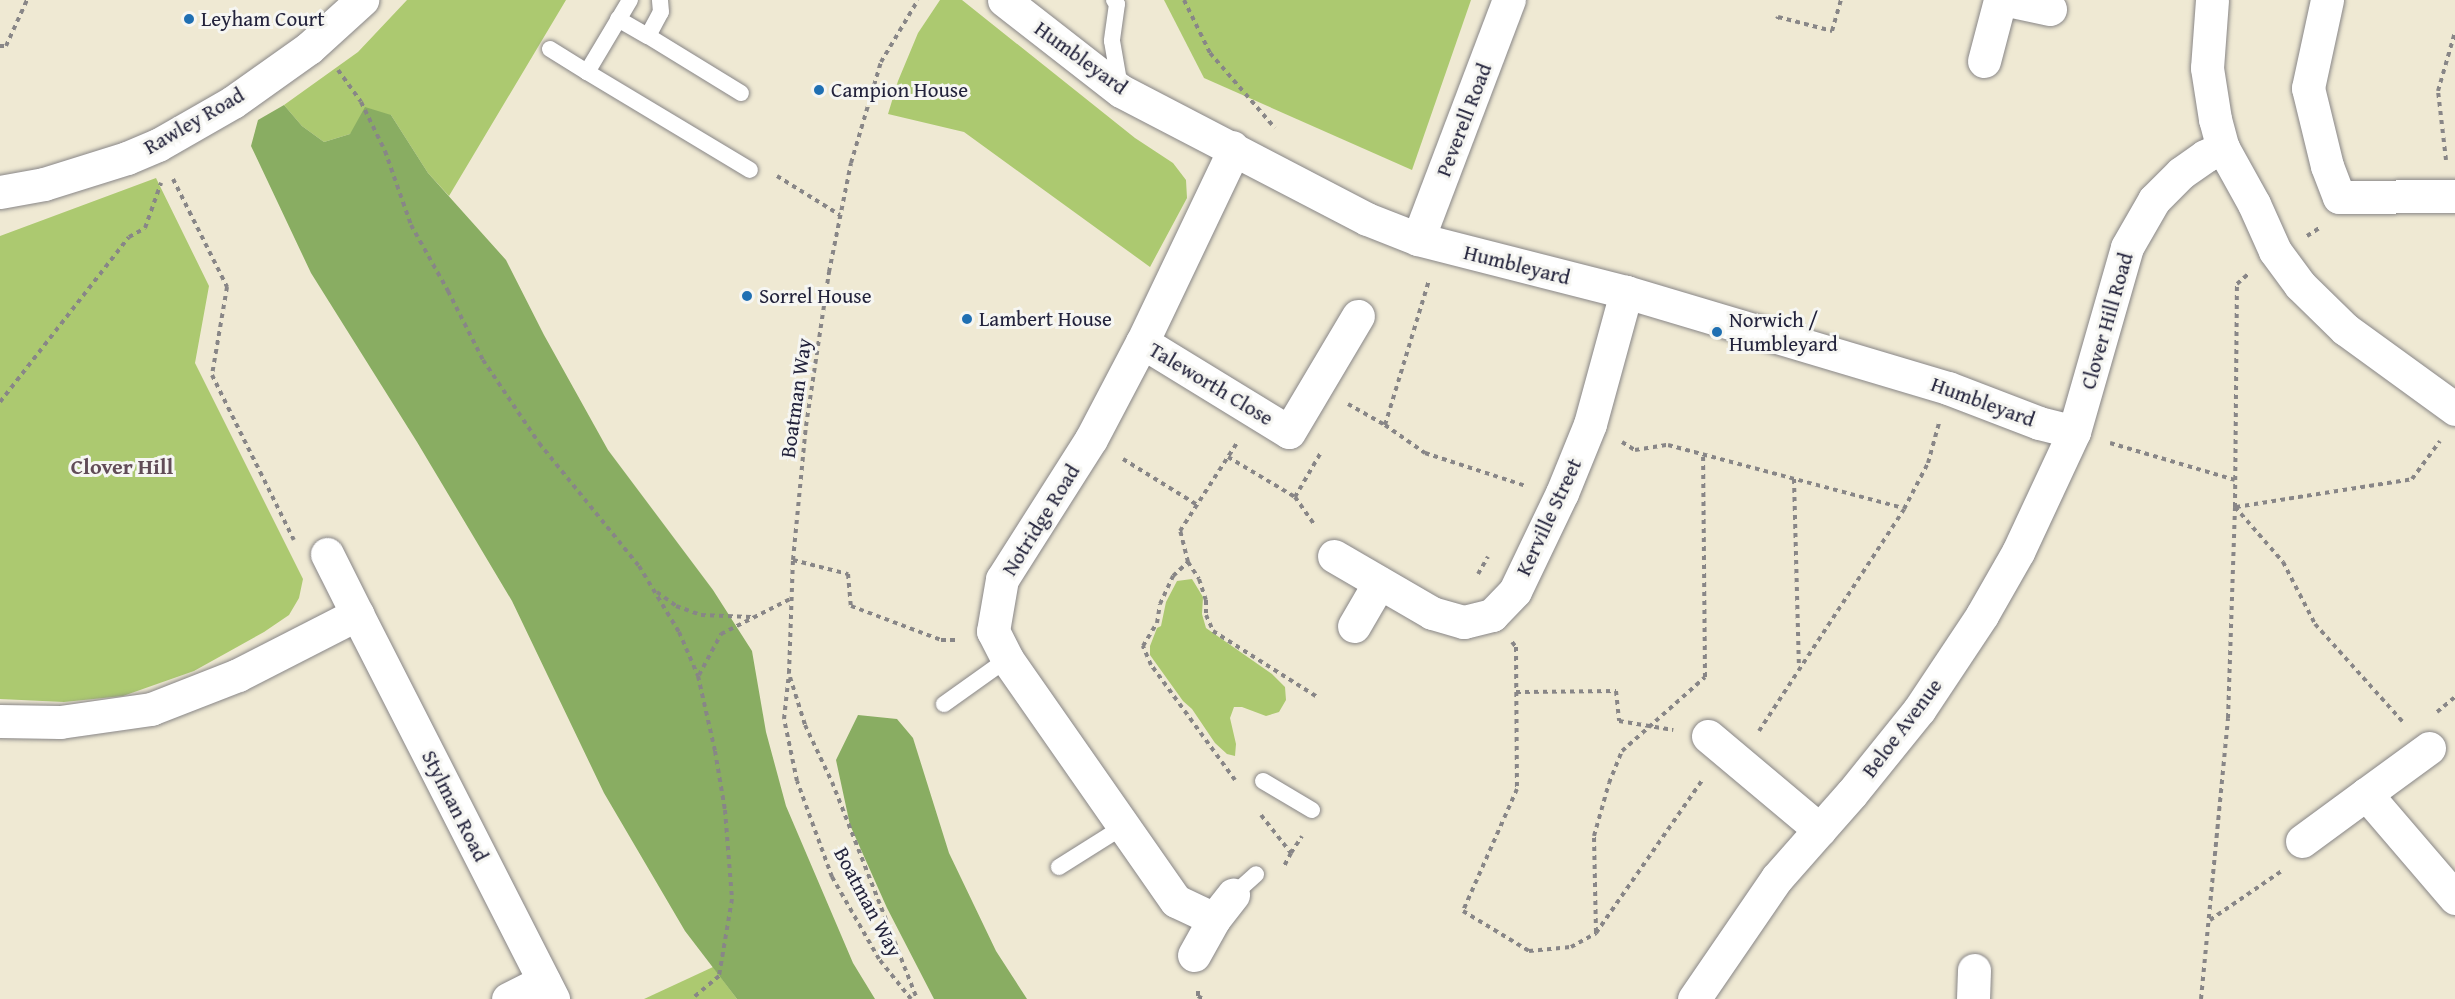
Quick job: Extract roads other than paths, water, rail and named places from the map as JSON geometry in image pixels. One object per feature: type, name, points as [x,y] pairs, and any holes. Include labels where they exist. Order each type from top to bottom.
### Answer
[{"type":"street","name":"Rawley Road","points":[[0,192],[44,184],[127,158],[163,157],[317,39],[362,0]]},
{"type":"street","name":"Humbleyard","points":[[1004,0],[1120,90],[1367,219],[1418,239],[1626,292],[1948,388],[2039,423],[2074,432]]},
{"type":"street","name":"Peverell Road","points":[[1418,239],[1509,0]]},
{"type":"street","points":[[1984,61],[2000,0]]},
{"type":"street","points":[[2008,0],[2050,9]]},
{"type":"street","points":[[2212,0],[2208,68],[2215,119],[2223,148],[2254,204],[2275,252],[2300,285],[2449,423]]},
{"type":"street","points":[[2327,0],[2308,88],[2327,166],[2338,196],[2453,196]]},
{"type":"street","name":"Notridge Road","points":[[1000,645],[1002,579],[1091,439],[1142,342],[1229,160],[1232,147]]},
{"type":"street","name":"Clover Hill Road","points":[[2074,432],[2127,248],[2154,200],[2181,173],[2205,156],[2223,148]]},
{"type":"street","name":"Kerville Street","points":[[1379,584],[1432,613],[1464,622],[1492,615],[1515,591],[1562,493],[1590,424],[1626,292]]},
{"type":"street","name":"Taleworth Close","points":[[1142,342],[1289,432],[1358,316]]},
{"type":"street","name":"Beloe Avenue","points":[[1694,999],[1777,878],[1820,830],[1919,710],[1982,615],[2018,552],[2074,432]]},
{"type":"street","name":"Stylman Road","points":[[327,554],[549,990]]},
{"type":"street","points":[[1334,556],[1379,584],[1354,626]]},
{"type":"street","points":[[0,721],[60,722],[151,709],[238,675],[357,614]]},
{"type":"street","points":[[1000,645],[1176,901],[1234,896],[1194,956]]},
{"type":"street","points":[[2302,841],[2366,794],[2421,736]]},
{"type":"street","points":[[1723,749],[1820,830]]},
{"type":"street","points":[[2366,794],[2455,898]]},
{"type":"street","points":[[508,999],[549,990]]},
{"type":"lane","points":[[587,72],[630,0]]},
{"type":"lane","points":[[648,36],[662,12],[660,0]]},
{"type":"lane","points":[[1114,0],[1117,3],[1112,41],[1120,90]]},
{"type":"lane","points":[[618,19],[741,93]]},
{"type":"lane","points":[[550,50],[750,170]]},
{"type":"lane","points":[[944,704],[1000,645]]},
{"type":"lane","points":[[1263,781],[1312,810]]},
{"type":"lane","points":[[1059,867],[1124,826]]},
{"type":"place","name":"Leyham Court","points":[[189,19]]},
{"type":"place","name":"Campion House","points":[[819,90]]},
{"type":"place","name":"Sorrel House","points":[[747,296]]},
{"type":"place","name":"Lambert House","points":[[967,319]]},
{"type":"place","name":"Norwich / Humbleyard","points":[[1717,332]]},
{"type":"district","name":"Clover Hill","points":[[122,467]]}]
